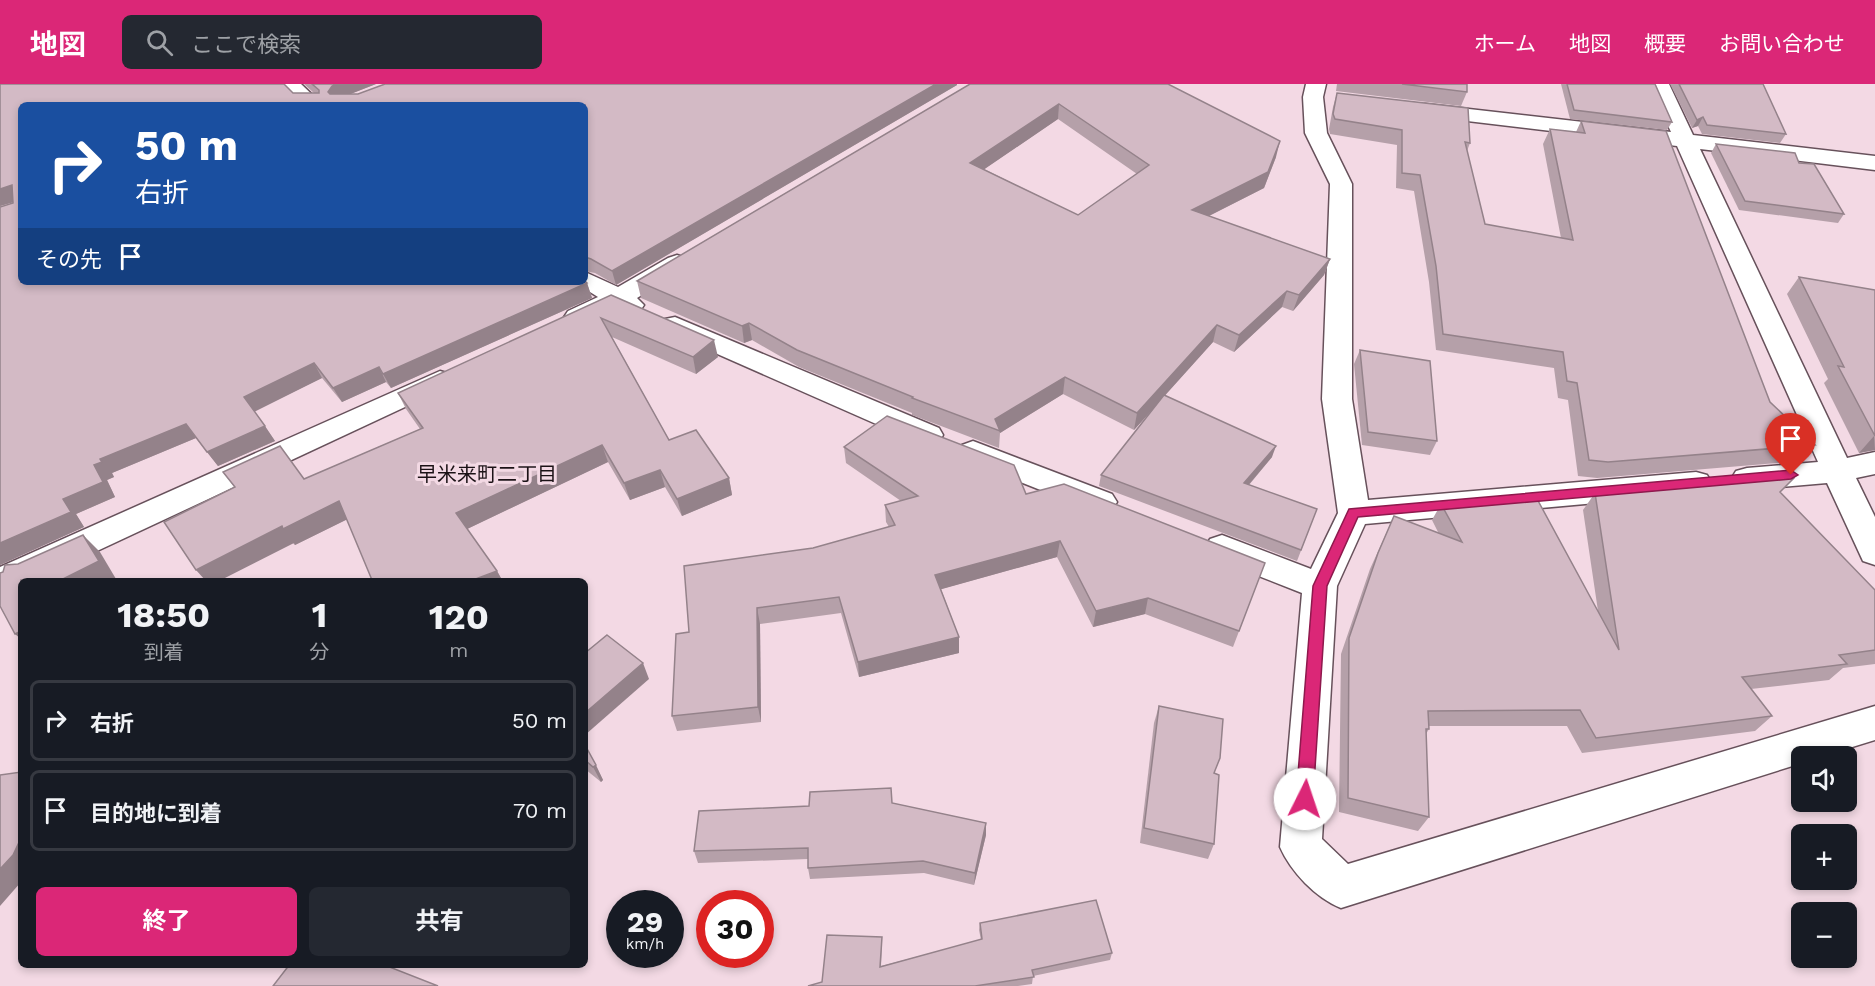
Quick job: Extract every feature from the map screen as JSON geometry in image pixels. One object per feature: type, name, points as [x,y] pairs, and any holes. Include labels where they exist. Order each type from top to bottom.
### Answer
[{"type":"street","points":[[289,84],[310,102]]},
{"type":"street","points":[[1659,84],[1875,552]]},
{"type":"street","points":[[1322,94],[1316,133],[1341,184],[1337,399],[1354,513],[1320,586],[1301,846],[1341,887],[1875,723]]},
{"type":"street","points":[[1406,108],[1875,163]]},
{"type":"street","points":[[552,328],[616,298],[697,251]]},
{"type":"street","points":[[588,282],[616,298],[893,421],[1123,510]]},
{"type":"street","points":[[0,582],[465,368]]},
{"type":"street","points":[[1354,513],[1837,471],[1875,463]]},
{"type":"street","points":[[1200,540],[1320,586]]},
{"type":"building","points":[[0,84],[284,84],[293,93],[319,93],[319,90],[312,84],[337,84],[332,86],[328,92],[330,94],[358,94],[385,84],[936,84],[612,271],[588,258],[588,102],[18,102],[18,285],[583,285],[383,374],[379,367],[333,388],[314,363],[244,397],[265,426],[207,452],[186,424],[100,459],[102,462],[94,465],[103,482],[63,499],[71,512],[0,543],[0,207],[13,203],[12,185],[0,189]]},
{"type":"building","points":[[970,84],[1168,84],[1280,141],[1268,172],[1192,210],[1330,259],[1299,295],[1287,291],[1239,335],[1217,325],[1137,413],[1065,377],[995,419],[1000,431],[912,398],[797,350],[749,323],[742,326],[637,281]],"holes":[[[1059,104],[1149,165],[1078,215],[970,163]]]},
{"type":"building","points":[[1402,84],[1467,84],[1467,92]]},
{"type":"building","points":[[1567,84],[1655,84],[1672,122],[1574,110]]},
{"type":"building","points":[[1679,84],[1763,84],[1786,134],[1707,125],[1703,117],[1697,120]]},
{"type":"building","points":[[1337,93],[1468,108],[1470,143],[1465,142],[1485,224],[1573,240],[1550,129],[1585,133],[1581,121],[1666,131],[1770,402],[1815,445],[1608,462],[1589,460],[1577,383],[1567,381],[1563,352],[1443,334],[1436,266],[1420,175],[1402,173],[1402,130],[1335,119],[1333,114]]},
{"type":"building","points":[[1716,144],[1795,153],[1799,163],[1814,164],[1844,214],[1745,201]]},
{"type":"building","points":[[1799,277],[1875,290],[1875,436],[1838,366],[1844,367]]},
{"type":"building","points":[[611,295],[714,340],[693,357],[601,318],[669,440],[696,430],[729,478],[677,499],[660,470],[624,483],[602,445],[456,513],[497,571],[478,578],[371,578],[339,501],[283,529],[282,526],[196,570],[164,522],[235,487],[223,472],[280,446],[304,479],[423,428],[398,393]]},
{"type":"building","points":[[1360,350],[1430,361],[1437,441],[1368,432]]},
{"type":"building","points":[[1164,395],[1276,446],[1244,483],[1317,509],[1301,550],[1101,475]]},
{"type":"building","points":[[887,416],[1014,465],[1026,494],[1064,484],[1265,563],[1239,631],[1148,598],[1096,611],[1060,541],[935,575],[959,637],[858,662],[839,597],[757,608],[758,707],[672,716],[676,634],[689,632],[684,566],[813,548],[895,525],[885,505],[918,496],[844,447]]},
{"type":"building","points":[[1789,473],[1794,478],[1780,492],[1875,590],[1875,650],[1839,655],[1847,664],[1742,677],[1772,716],[1596,738],[1580,710],[1428,711],[1429,729],[1426,729],[1429,817],[1348,798],[1349,638],[1378,553],[1394,516],[1462,542],[1441,504],[1536,497],[1619,650],[1595,493],[1651,490],[1652,485]]},
{"type":"building","points":[[83,535],[99,561],[65,578],[18,578],[18,632],[15,634],[0,606],[0,573],[3,572],[5,565],[18,564]]},
{"type":"building","points":[[607,635],[643,663],[588,710],[588,651]]},
{"type":"building","points":[[1159,706],[1223,719],[1220,758],[1214,773],[1219,775],[1214,844],[1144,828]]},
{"type":"building","points":[[588,750],[596,765],[593,767],[588,763]]},
{"type":"building","points":[[18,772],[18,844],[13,855],[0,869],[0,775]]},
{"type":"building","points":[[891,788],[892,803],[986,823],[975,873],[923,861],[808,868],[808,848],[694,851],[699,811],[809,806],[810,792]]},
{"type":"building","points":[[1096,900],[1112,953],[1032,970],[1034,977],[975,986],[808,986],[822,982],[827,935],[882,937],[880,967],[982,939],[980,923]]},
{"type":"building","points":[[287,968],[392,968],[438,986],[273,986]]},
{"type":"district","name":"早米来町二丁目","points":[[487,474]]},
{"type":"route","points":[[1305,799],[1320,586],[1354,513],[1791,475]]}]
